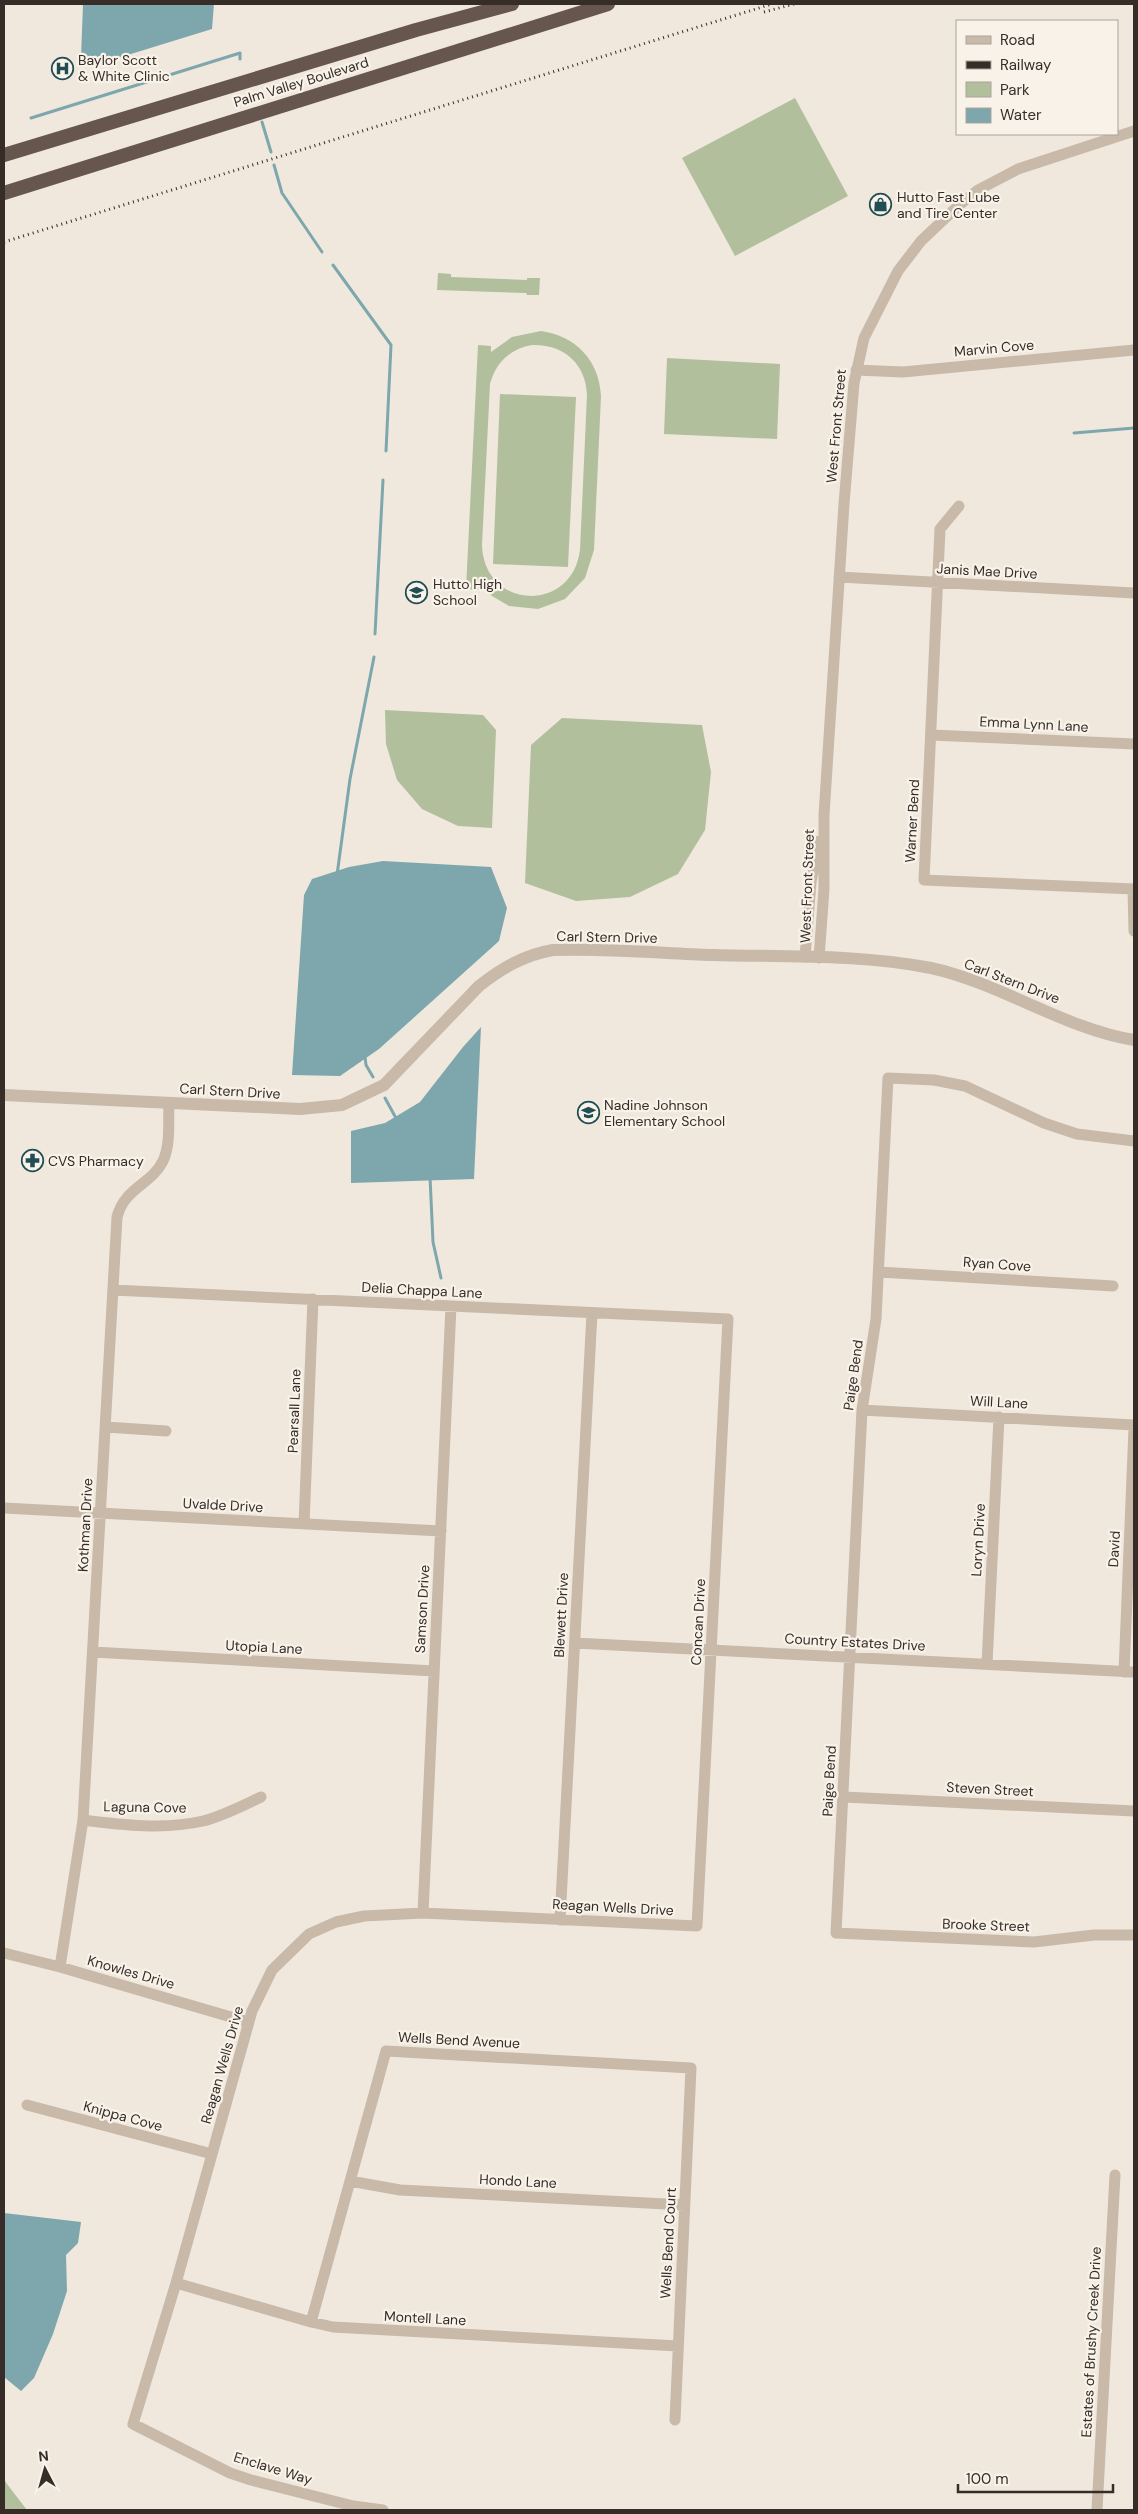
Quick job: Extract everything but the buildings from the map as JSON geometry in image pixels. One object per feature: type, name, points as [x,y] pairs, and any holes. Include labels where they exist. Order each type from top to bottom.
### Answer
[{"type":"highway","name":"Palm Valley Boulevard","points":[[4,155],[416,30],[512,4]]},
{"type":"highway","name":"Palm Valley Boulevard","points":[[4,192],[608,4]]},
{"type":"street","name":"West Front Street","points":[[819,958],[824,889],[824,815],[839,577],[856,370],[864,338],[896,275],[921,241],[978,190],[1018,169],[1134,130]]},
{"type":"street","name":"Marvin Cove","points":[[856,370],[903,372],[1134,350]]},
{"type":"street","name":"Warner Bend","points":[[960,506],[940,529],[924,880],[1134,889]]},
{"type":"street","name":"Janis Mae Drive","points":[[839,577],[938,584],[1134,593]]},
{"type":"street","name":"Emma Lynn Lane","points":[[931,734],[1134,744]]},
{"type":"street","name":"West Front Street","points":[[805,957],[811,882],[824,815]]},
{"type":"street","points":[[1134,889],[1134,931]]},
{"type":"street","name":"Carl Stern Drive","points":[[4,1095],[300,1109],[342,1105],[356,1100],[384,1085],[479,986],[494,974],[519,960],[543,952],[568,949],[884,961],[931,968],[980,984],[1104,1033],[1134,1040]]},
{"type":"street","name":"Paige Bend","points":[[836,1934],[862,1410],[876,1319],[888,1078],[934,1080],[966,1086],[1044,1123],[1077,1134],[1134,1142]]},
{"type":"street","name":"Kothman Drive","points":[[60,1967],[83,1820],[113,1290],[120,1207],[126,1197],[157,1170],[162,1162],[167,1146],[169,1103]]},
{"type":"street","name":"Ryan Cove","points":[[879,1272],[1113,1286]]},
{"type":"street","name":"Delia Chappa Lane","points":[[113,1290],[728,1319]]},
{"type":"street","name":"Pearsall Lane","points":[[304,1524],[313,1299]]},
{"type":"street","name":"Samson Drive","points":[[423,1913],[451,1306]]},
{"type":"street","name":"Blewett Drive","points":[[560,1920],[592,1313]]},
{"type":"street","name":"Concan Drive","points":[[697,1926],[728,1319]]},
{"type":"street","name":"Will Lane","points":[[862,1410],[1134,1426]]},
{"type":"street","name":"Loryn Drive","points":[[987,1664],[999,1417]]},
{"type":"street","name":"David","points":[[1129,1672],[1134,1426]]},
{"type":"street","points":[[106,1428],[166,1431]]},
{"type":"street","name":"Uvalde Drive","points":[[4,1508],[441,1531]]},
{"type":"street","name":"Country Estates Drive","points":[[575,1643],[1129,1672]]},
{"type":"street","name":"Utopia Lane","points":[[93,1652],[434,1671]]},
{"type":"street","name":"Laguna Cove","points":[[83,1820],[116,1824],[182,1825],[229,1813],[261,1797]]},
{"type":"street","name":"Steven Street","points":[[844,1797],[1134,1811]]},
{"type":"street","name":"Reagan Wells Drive","points":[[133,2424],[176,2283],[248,2022],[272,1970],[309,1934],[336,1922],[364,1916],[423,1913],[697,1926]]},
{"type":"street","name":"Brooke Street","points":[[836,1934],[1025,1942],[1094,1935],[1134,1935]]},
{"type":"street","name":"Knowles Drive","points":[[4,1953],[60,1967],[248,2022]]},
{"type":"street","name":"Wells Bend Avenue","points":[[311,2322],[386,2051],[692,2068]]},
{"type":"street","name":"Wells Bend Court","points":[[674,2420],[692,2068]]},
{"type":"street","name":"Knippa Cove","points":[[27,2105],[212,2154]]},
{"type":"street","name":"Estates of Brushy Creek Drive","points":[[1097,2510],[1115,2175]]},
{"type":"street","name":"Hondo Lane","points":[[350,2181],[380,2188],[418,2191],[685,2205]]},
{"type":"street","name":"Montell Lane","points":[[176,2283],[311,2322],[359,2330],[678,2346]]},
{"type":"street","name":"Enclave Way","points":[[133,2424],[244,2478],[353,2506],[383,2510]]},
{"type":"green space","points":[[795,98],[848,196],[735,256],[682,158]]},
{"type":"green space","points":[[438,273],[451,274],[451,277],[527,280],[527,278],[540,278],[539,295],[437,290]]},
{"type":"green space","points":[[541,331],[565,338],[575,344],[596,371],[601,396],[594,550],[585,578],[565,599],[538,609],[509,606],[492,596],[480,584],[480,590],[466,589],[478,345],[491,346],[491,352],[512,337]],"holes":[[[532,345],[554,348],[571,358],[578,365],[586,384],[580,550],[574,571],[562,585],[546,594],[529,596],[512,592],[497,582],[486,567],[482,545],[490,384],[500,363],[511,353]]]},
{"type":"green space","points":[[667,358],[780,364],[777,439],[664,434]]},
{"type":"green space","points":[[500,394],[576,397],[568,567],[493,564]]},
{"type":"green space","points":[[385,710],[483,715],[496,730],[492,828],[458,826],[422,809],[397,780],[386,744]]},
{"type":"green space","points":[[562,718],[702,725],[711,772],[705,830],[678,874],[630,897],[576,901],[525,883],[531,745]]},
{"type":"green space","points":[[4,2479],[7,2484],[27,2510],[4,2510]]},
{"type":"water","points":[[83,4],[214,4],[212,29],[118,58],[81,57]]},
{"type":"water","points":[[383,861],[491,867],[507,908],[499,941],[379,1049],[340,1076],[292,1075],[304,895],[312,879],[349,867]]},
{"type":"water","points":[[481,1027],[474,1179],[351,1183],[351,1131],[385,1123],[420,1102]]},
{"type":"water","points":[[4,2213],[81,2222],[78,2243],[66,2255],[67,2291],[53,2334],[34,2378],[21,2391],[4,2377]]},
{"type":"waterway","points":[[31,118],[240,53],[240,59]]},
{"type":"waterway","points":[[262,122],[271,152]]},
{"type":"waterway","points":[[274,165],[282,193],[322,252]]},
{"type":"waterway","points":[[333,265],[391,345],[386,451]]},
{"type":"waterway","points":[[1074,433],[1134,428]]},
{"type":"waterway","points":[[375,634],[383,480]]},
{"type":"waterway","points":[[337,875],[350,779],[374,657]]},
{"type":"waterway","points":[[365,1057],[366,1065],[373,1077]]},
{"type":"waterway","points":[[385,1098],[397,1120]]},
{"type":"waterway","points":[[430,1177],[433,1242],[441,1278]]},
{"type":"railway","points":[[4,242],[772,4]]},
{"type":"railway","points":[[764,12],[794,4]]},
{"type":"place","name":"Baylor Scott & White Clinic","points":[[62,68]]},
{"type":"place","name":"Hutto Fast Lube and Tire Center","points":[[881,205]]},
{"type":"place","name":"Hutto High School","points":[[417,592]]},
{"type":"place","name":"Nadine Johnson Elementary School","points":[[588,1113]]},
{"type":"place","name":"CVS Pharmacy","points":[[32,1161]]}]
